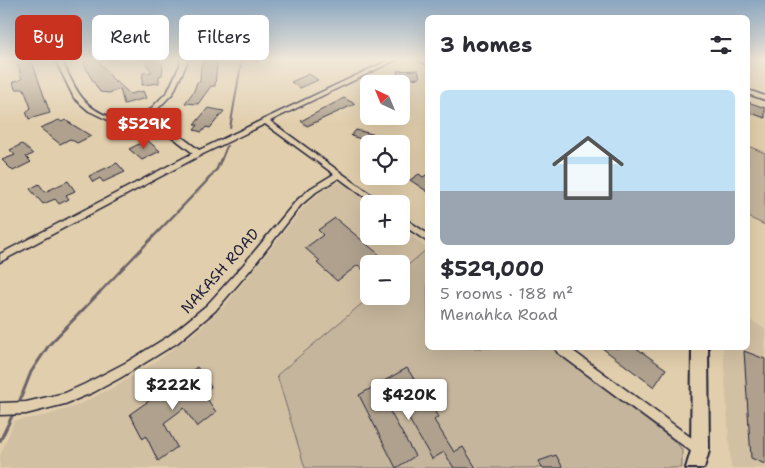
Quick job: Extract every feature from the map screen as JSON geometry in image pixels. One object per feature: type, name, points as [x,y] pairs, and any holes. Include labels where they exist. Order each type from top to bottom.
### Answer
[{"type":"main road","points":[[700,350],[701,462]]},
{"type":"street","points":[[69,81],[77,98],[91,110],[110,119],[141,123],[173,134],[198,153]]},
{"type":"street","points":[[141,123],[171,92],[176,81]]},
{"type":"street","points":[[0,258],[198,153],[349,81]]},
{"type":"street","points":[[750,93],[765,98]]},
{"type":"street","points":[[265,121],[368,195]]},
{"type":"street","name":"NAKASH ROAD","points":[[0,409],[15,410],[59,401],[90,388],[136,364],[176,338],[210,309],[309,193],[339,174]]},
{"type":"street","points":[[410,226],[425,236]]},
{"type":"street","points":[[563,350],[701,462]]},
{"type":"shaded area","points":[[750,147],[765,153],[765,225],[750,218]]},
{"type":"shaded area","points":[[338,182],[345,183],[360,195],[360,245],[410,245],[410,235],[425,247],[425,251],[410,263],[410,255],[360,255],[360,305],[277,375],[305,468],[0,468],[0,456],[14,421],[44,416],[76,406],[120,384],[161,358],[197,331],[226,304],[305,206],[322,191]]},
{"type":"shaded area","points":[[425,251],[425,350],[554,350],[678,444],[682,450],[682,468],[305,468],[277,375],[360,305],[410,305],[410,263]]},
{"type":"shaded area","points":[[750,320],[765,329],[765,468],[731,468],[723,350],[750,350]]},
{"type":"building","points":[[39,81],[50,113],[29,119],[26,112],[31,108],[24,89],[15,89],[13,82]]},
{"type":"building","points":[[93,81],[114,81],[130,94],[143,91],[146,98],[124,104],[120,89],[109,93],[100,92]]},
{"type":"building","points":[[142,81],[159,81],[159,83],[142,85]]},
{"type":"building","points":[[215,81],[215,86],[211,86],[198,104],[185,103],[194,91],[197,82]]},
{"type":"building","points":[[294,81],[316,81],[300,88],[291,82]]},
{"type":"building","points":[[344,98],[355,104],[307,126],[301,121]]},
{"type":"building","points":[[750,103],[765,108],[765,118],[750,113]]},
{"type":"building","points":[[208,108],[224,111],[210,128],[206,127],[202,132],[194,130],[198,125],[194,125]]},
{"type":"building","points":[[59,120],[62,122],[65,120],[91,136],[77,143],[70,139],[60,144],[40,128]]},
{"type":"building","points":[[356,130],[376,135],[360,135],[360,139],[351,136]]},
{"type":"building","points":[[147,140],[160,151],[142,160],[129,149]]},
{"type":"building","points":[[22,144],[33,154],[26,157],[31,162],[13,171],[2,160],[15,155],[10,150]]},
{"type":"building","points":[[117,163],[125,172],[103,182],[100,178],[93,182],[89,176]]},
{"type":"building","points":[[419,174],[423,177],[425,176],[425,190],[410,180]]},
{"type":"building","points":[[68,181],[75,191],[66,195],[69,199],[59,204],[55,199],[43,204],[30,189],[39,184],[45,192]]},
{"type":"building","points":[[335,218],[360,239],[360,245],[368,245],[380,255],[360,255],[360,267],[358,265],[337,281],[317,263],[320,261],[305,248],[323,235],[318,230]]},
{"type":"building","points":[[605,350],[639,350],[666,369],[654,387]]},
{"type":"building","points":[[744,351],[765,359],[765,464],[751,458]]},
{"type":"building","points":[[197,367],[211,387],[203,393],[216,412],[197,427],[184,408],[164,423],[177,447],[158,461],[146,436],[143,439],[130,414]]},
{"type":"building","points":[[407,368],[438,417],[434,420],[454,452],[463,447],[476,468],[454,468],[444,452],[432,459],[399,402],[388,408],[415,456],[396,468],[359,395]]},
{"type":"building","points":[[556,455],[563,468],[542,468],[539,461]]},
{"type":"waterway","points":[[230,128],[238,81]]},
{"type":"waterway","points":[[221,161],[227,146]]},
{"type":"waterway","points":[[98,294],[205,183],[217,169],[221,159]]},
{"type":"waterway","points":[[18,405],[31,372],[49,345],[100,292]]},
{"type":"waterway","points":[[0,441],[14,412]]}]
